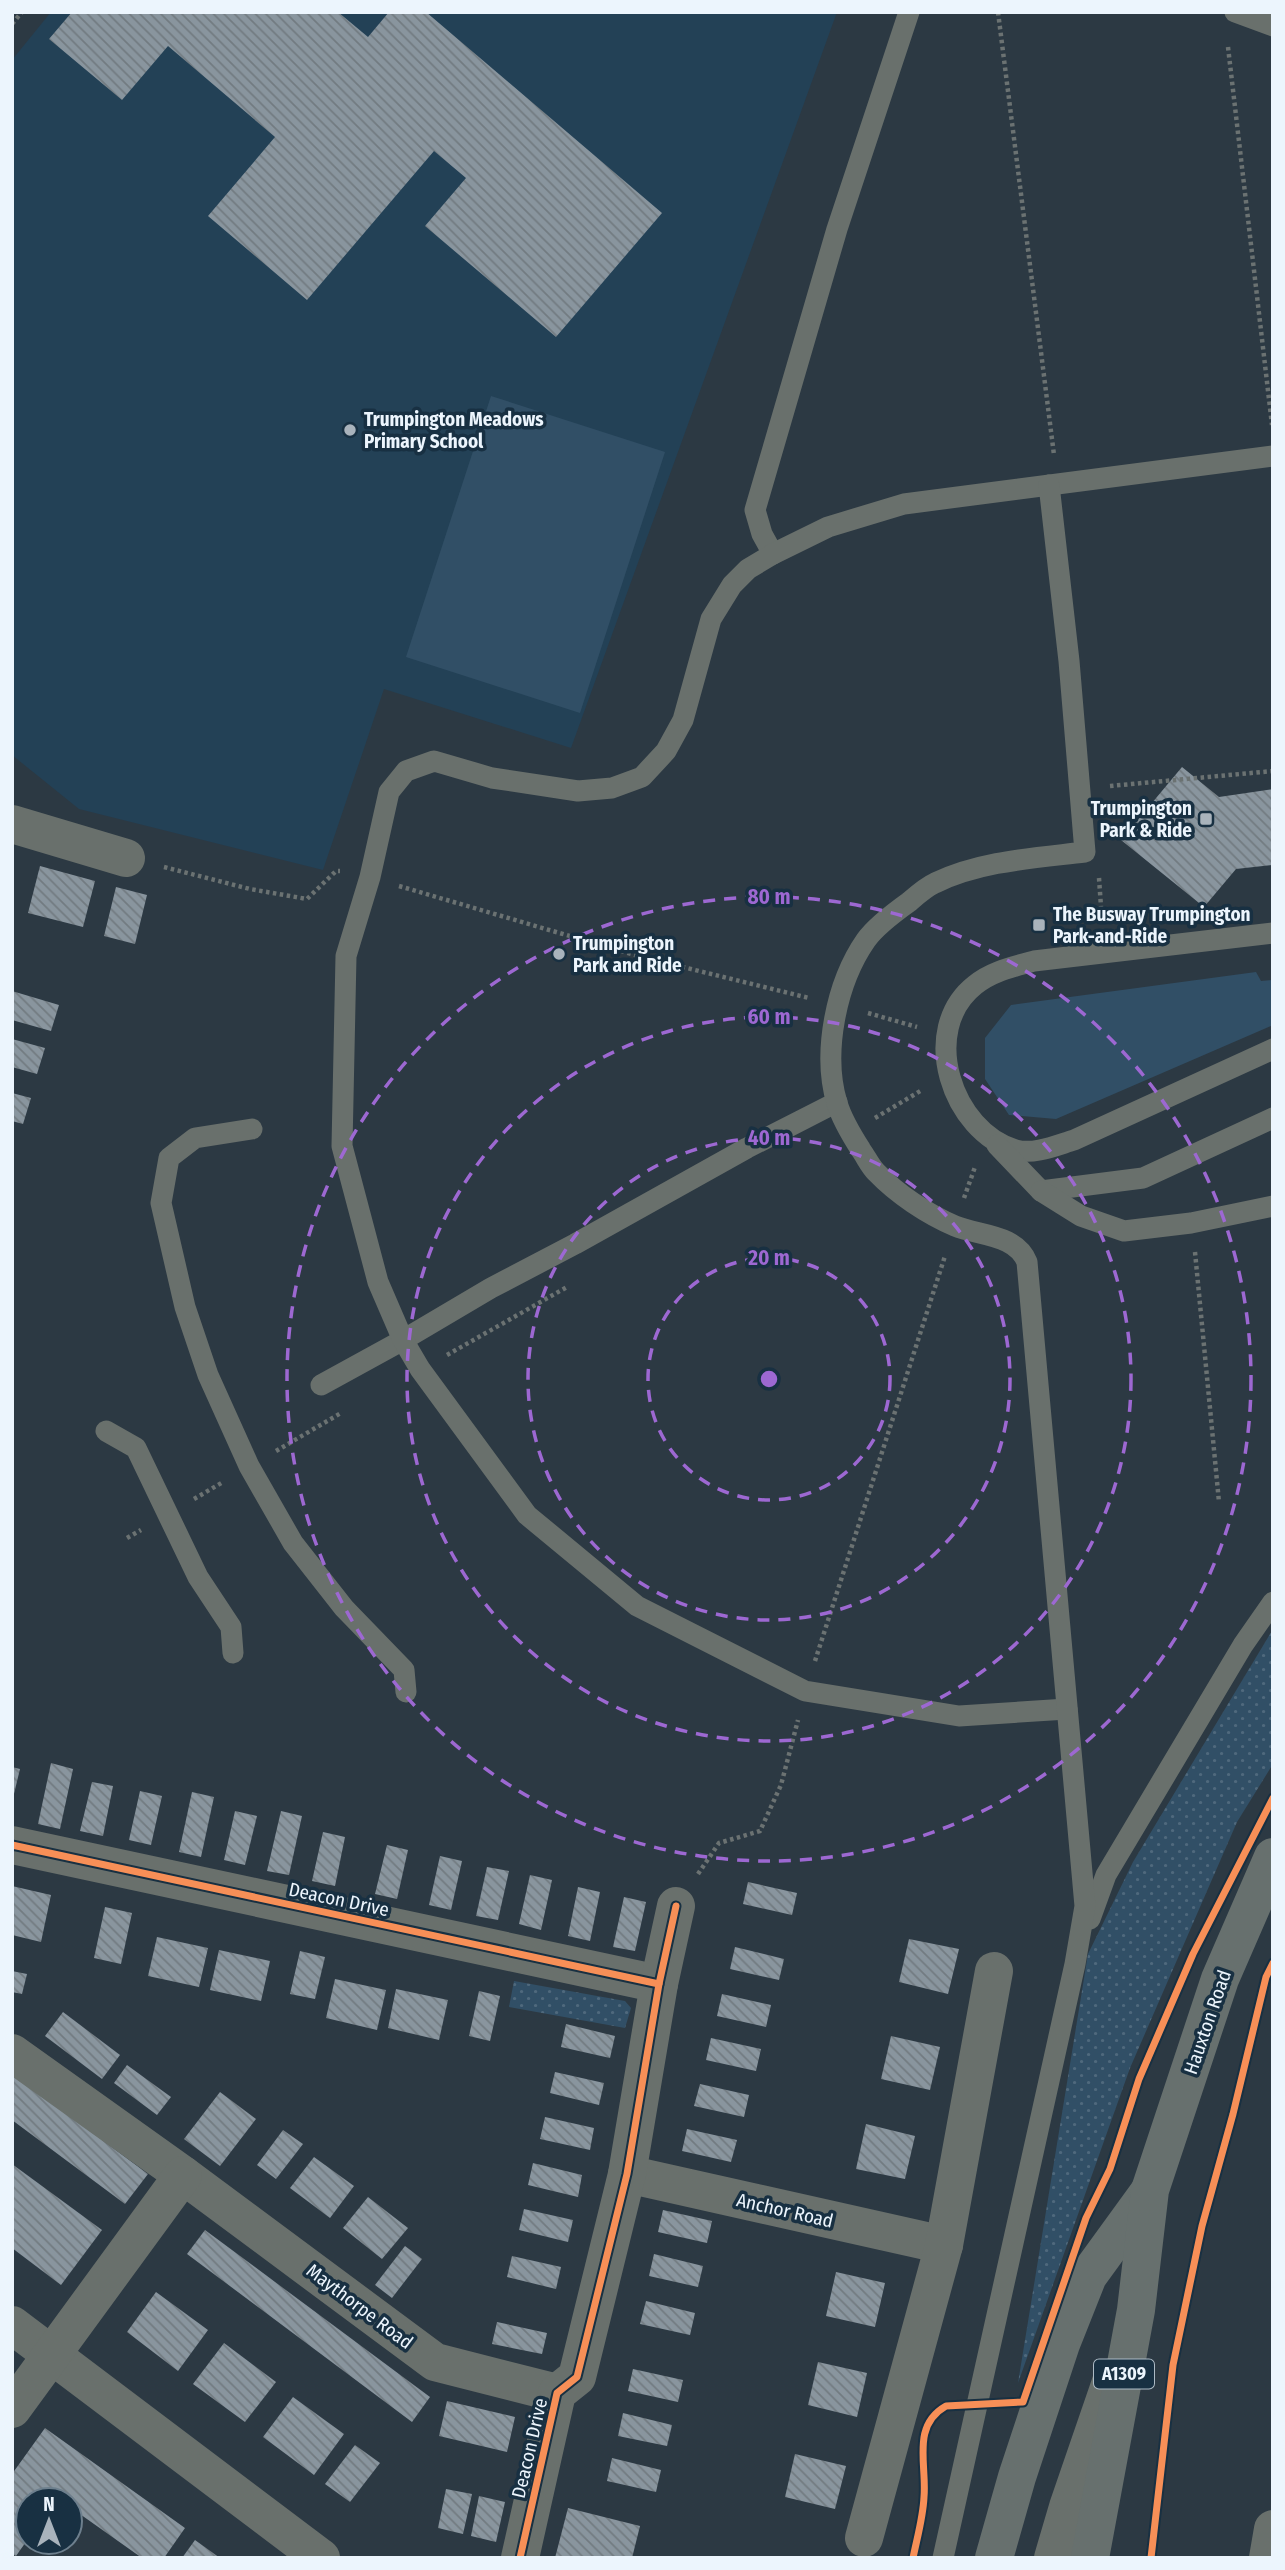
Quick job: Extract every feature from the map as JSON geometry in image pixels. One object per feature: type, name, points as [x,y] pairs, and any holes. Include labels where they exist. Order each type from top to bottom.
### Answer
[{"type":"main road","name":"Hauxton Road","points":[[1150,2190],[1220,1979],[1273,1857]]},
{"type":"main road","name":"A1309","points":[[1090,2558],[1136,2310],[1150,2190]]},
{"type":"main road","name":"A1309","points":[[994,2558],[1017,2477],[1061,2344],[1088,2276],[1150,2190]]},
{"type":"street","points":[[12,824],[126,858]]},
{"type":"street","name":"Deacon Drive","points":[[12,1845],[659,1984]]},
{"type":"street","name":"Deacon Drive","points":[[520,2558],[557,2393],[577,2377],[627,2174],[659,1984],[676,1906]]},
{"type":"street","points":[[864,2538],[944,2245],[994,1971]]},
{"type":"street","name":"Maythorpe Road","points":[[12,2053],[183,2175],[435,2362],[557,2393]]},
{"type":"street","name":"Anchor Road","points":[[627,2174],[944,2245]]},
{"type":"street","points":[[12,2409],[183,2175]]},
{"type":"street","points":[[1053,2558],[1136,2310]]},
{"type":"street","points":[[12,2325],[321,2558]]},
{"type":"street","points":[[1268,2558],[1273,2529]]},
{"type":"lane","points":[[773,554],[762,534],[755,510],[837,229],[909,12]]},
{"type":"lane","points":[[1235,12],[1273,26]]},
{"type":"lane","points":[[1067,1709],[959,1716],[805,1691],[637,1606],[527,1515],[420,1369],[378,1282],[342,1146],[346,956],[370,877],[389,792],[405,771],[434,761],[492,778],[578,791],[612,788],[642,777],[666,751],[683,720],[711,619],[732,585],[748,569],[773,554],[828,527],[904,504],[1273,456]]},
{"type":"lane","points":[[943,2558],[1075,1964],[1085,1906],[1027,1262],[1023,1252],[1012,1244],[955,1226],[914,1204],[875,1172],[850,1133],[837,1102],[831,1060],[832,1035],[847,972],[867,938],[899,909],[934,883],[970,870],[1007,862],[1085,852],[1081,789],[1049,485]]},
{"type":"lane","points":[[1273,933],[1034,961],[999,971],[974,986],[955,1011],[945,1039],[946,1065],[958,1097],[975,1125],[1041,1191],[1081,1216],[1124,1231],[1191,1223],[1273,1206]]},
{"type":"lane","points":[[991,1140],[1018,1151],[1045,1149],[1074,1140],[1273,1049]]},
{"type":"lane","points":[[321,1385],[491,1288],[837,1102]]},
{"type":"lane","points":[[1041,1191],[1143,1178],[1273,1118]]},
{"type":"lane","points":[[252,1129],[195,1138],[169,1158],[161,1203],[185,1307],[208,1375],[249,1466],[293,1543],[344,1608],[404,1670],[405,1692]]},
{"type":"lane","points":[[106,1431],[136,1448],[198,1577],[231,1627],[233,1653]]},
{"type":"lane","points":[[1075,1964],[1106,1875],[1243,1645],[1273,1602]]},
{"type":"path","points":[[12,24],[22,12]]},
{"type":"path","points":[[1228,47],[1273,435]]},
{"type":"path","points":[[1081,789],[1273,771]]},
{"type":"path","points":[[126,858],[250,889],[307,899],[336,870],[370,877],[638,956],[838,1004],[918,1027]]},
{"type":"path","points":[[917,1039],[921,1017]]},
{"type":"path","points":[[850,1133],[926,1088]]},
{"type":"path","points":[[676,1906],[719,1843],[760,1830],[781,1785],[805,1691],[976,1164],[985,1172]]},
{"type":"path","points":[[1183,1253],[1208,1250]]},
{"type":"path","points":[[1195,1252],[1219,1502]]},
{"type":"path","points":[[420,1369],[578,1280]]},
{"type":"path","points":[[127,1538],[349,1409]]},
{"type":"shaded area","name":"Trumpington Meadows Primary School","points":[[51,12],[837,12],[571,748],[384,689],[323,870],[79,809],[12,755],[12,60]]},
{"type":"shaded area","points":[[491,396],[665,452],[580,713],[406,657]]},
{"type":"shaded area","points":[[1256,972],[1261,981],[1273,980],[1273,1025],[1056,1119],[1009,1115],[985,1079],[985,1038],[1011,1005]]},
{"type":"shaded area","points":[[1273,1629],[1273,1764],[1237,1822],[1130,2068],[1018,2383],[1088,1954],[1133,1862]]},
{"type":"shaded area","points":[[514,1981],[625,2001],[631,2008],[625,2028],[509,2007]]},
{"type":"building","points":[[72,12],[338,12],[368,37],[389,12],[426,12],[662,213],[556,337],[425,226],[466,178],[434,151],[307,300],[208,216],[275,137],[168,46],[122,100],[49,39]]},
{"type":"building","name":"Trumpington Park & Ride","points":[[1182,767],[1219,797],[1273,789],[1273,865],[1236,869],[1204,907],[1121,840]]},
{"type":"building","points":[[40,866],[95,881],[83,927],[28,913]]},
{"type":"building","points":[[116,887],[147,895],[135,944],[104,936]]},
{"type":"building","points":[[12,991],[59,1005],[51,1031],[12,1020]]},
{"type":"building","points":[[12,1039],[45,1048],[37,1074],[12,1067]]},
{"type":"building","points":[[12,1093],[31,1098],[23,1124],[12,1121]]},
{"type":"building","points":[[51,1763],[73,1769],[60,1829],[38,1824]]},
{"type":"building","points":[[12,1767],[20,1769],[13,1798],[12,1798]]},
{"type":"building","points":[[92,1782],[113,1786],[103,1836],[80,1831]]},
{"type":"building","points":[[140,1791],[162,1796],[151,1845],[129,1840]]},
{"type":"building","points":[[192,1792],[214,1797],[201,1857],[179,1852]]},
{"type":"building","points":[[235,1811],[257,1816],[245,1865],[224,1860]]},
{"type":"building","points":[[281,1811],[302,1816],[289,1875],[267,1871]]},
{"type":"building","points":[[323,1832],[345,1837],[335,1886],[312,1881]]},
{"type":"building","points":[[387,1845],[408,1850],[397,1899],[375,1894]]},
{"type":"building","points":[[440,1856],[462,1861],[451,1910],[429,1905]]},
{"type":"building","points":[[487,1867],[509,1871],[498,1920],[476,1916]]},
{"type":"building","points":[[530,1875],[552,1880],[541,1930],[519,1924]]},
{"type":"building","points":[[748,1882],[797,1893],[792,1915],[743,1904]]},
{"type":"building","points":[[12,1886],[51,1895],[41,1942],[12,1935]]},
{"type":"building","points":[[578,1887],[600,1892],[590,1941],[568,1936]]},
{"type":"building","points":[[624,1897],[646,1902],[635,1951],[613,1947]]},
{"type":"building","points":[[105,1907],[132,1913],[121,1964],[94,1958]]},
{"type":"building","points":[[157,1937],[208,1948],[199,1987],[148,1976]]},
{"type":"building","points":[[909,1939],[959,1949],[948,1994],[899,1982]]},
{"type":"building","points":[[735,1947],[784,1959],[779,1980],[730,1969]]},
{"type":"building","points":[[219,1950],[270,1961],[261,2001],[210,1990]]},
{"type":"building","points":[[300,1951],[325,1957],[315,1999],[290,1994]]},
{"type":"building","points":[[12,1971],[27,1974],[22,1994],[12,1992]]},
{"type":"building","points":[[335,1979],[386,1990],[377,2030],[326,2018]]},
{"type":"building","points":[[396,1989],[448,2000],[439,2040],[388,2028]]},
{"type":"building","points":[[479,1991],[500,1996],[490,2041],[469,2036]]},
{"type":"building","points":[[722,1994],[771,2005],[766,2027],[717,2016]]},
{"type":"building","points":[[63,2012],[120,2055],[102,2079],[45,2036]]},
{"type":"building","points":[[566,2024],[615,2036],[610,2058],[561,2047]]},
{"type":"building","points":[[891,2036],[940,2047],[930,2090],[881,2079]]},
{"type":"building","points":[[711,2038],[761,2049],[756,2071],[706,2060]]},
{"type":"building","points":[[127,2065],[171,2097],[157,2115],[114,2083]]},
{"type":"building","points":[[555,2072],[604,2083],[599,2105],[550,2093]]},
{"type":"building","points":[[12,2073],[148,2174],[125,2204],[12,2120]]},
{"type":"building","points":[[700,2084],[749,2095],[744,2117],[694,2106]]},
{"type":"building","points":[[220,2092],[256,2119],[220,2166],[184,2139]]},
{"type":"building","points":[[545,2117],[594,2128],[590,2150],[540,2139]]},
{"type":"building","points":[[866,2124],[915,2136],[905,2179],[856,2169]]},
{"type":"building","points":[[687,2129],[737,2140],[731,2162],[682,2151]]},
{"type":"building","points":[[283,2130],[303,2144],[276,2179],[257,2165]]},
{"type":"building","points":[[314,2157],[354,2186],[330,2218],[290,2188]]},
{"type":"building","points":[[533,2163],[582,2175],[578,2197],[528,2185]]},
{"type":"building","points":[[12,2164],[102,2230],[61,2285],[12,2248]]},
{"type":"building","points":[[368,2197],[408,2228],[382,2259],[343,2228]]},
{"type":"building","points":[[524,2209],[573,2220],[568,2242],[519,2230]]},
{"type":"building","points":[[663,2210],[712,2221],[707,2243],[658,2232]]},
{"type":"building","points":[[205,2230],[430,2397],[412,2422],[187,2254]]},
{"type":"building","points":[[405,2246],[422,2259],[392,2298],[375,2285]]},
{"type":"building","points":[[654,2254],[703,2266],[698,2287],[649,2276]]},
{"type":"building","points":[[512,2256],[561,2267],[556,2289],[507,2277]]},
{"type":"building","points":[[836,2272],[885,2283],[875,2327],[826,2316]]},
{"type":"building","points":[[156,2292],[208,2330],[178,2371],[127,2332]]},
{"type":"building","points":[[646,2301],[695,2313],[690,2335],[640,2324]]},
{"type":"building","points":[[497,2322],[547,2333],[542,2354],[492,2344]]},
{"type":"building","points":[[224,2343],[276,2382],[245,2422],[193,2384]]},
{"type":"building","points":[[818,2362],[867,2373],[857,2417],[808,2405]]},
{"type":"building","points":[[633,2369],[683,2380],[678,2402],[628,2391]]},
{"type":"building","points":[[293,2397],[344,2434],[314,2475],[263,2437]]},
{"type":"building","points":[[447,2401],[515,2417],[507,2452],[439,2436]]},
{"type":"building","points":[[623,2413],[672,2425],[667,2446],[618,2436]]},
{"type":"building","points":[[45,2428],[185,2528],[164,2558],[142,2558],[84,2517],[84,2486],[14,2486],[14,2555],[12,2474]]},
{"type":"building","points":[[355,2445],[380,2463],[350,2502],[325,2484]]},
{"type":"building","points":[[795,2454],[846,2466],[835,2509],[785,2497]]},
{"type":"building","points":[[612,2458],[661,2470],[656,2492],[607,2481]]},
{"type":"building","points":[[446,2489],[472,2494],[463,2534],[438,2528]]},
{"type":"building","points":[[479,2496],[505,2502],[496,2542],[471,2536]]},
{"type":"building","points":[[568,2508],[640,2526],[632,2558],[555,2558]]},
{"type":"building","points":[[195,2540],[220,2558],[182,2558]]},
{"type":"cycle path","points":[[913,2558],[923,2505],[923,2447],[928,2424],[935,2414],[946,2406],[1023,2402],[1086,2218],[1110,2169],[1139,2079],[1193,1954],[1273,1798]]},
{"type":"cycle path","points":[[12,1845],[659,1984]]},
{"type":"cycle path","points":[[520,2558],[557,2393],[577,2377],[627,2174],[659,1984],[676,1906]]},
{"type":"cycle path","points":[[1151,2558],[1173,2365],[1202,2226],[1233,2114],[1266,1977],[1273,1963]]},
{"type":"place","name":"Trumpington Meadows Primary School","points":[[350,430]]},
{"type":"place","name":"Trumpington Park & Ride","points":[[1206,819]]},
{"type":"place","name":"The Busway Trumpington Park-and-Ride","points":[[1039,925]]},
{"type":"place","name":"Trumpington Park and Ride","points":[[559,954]]}]
